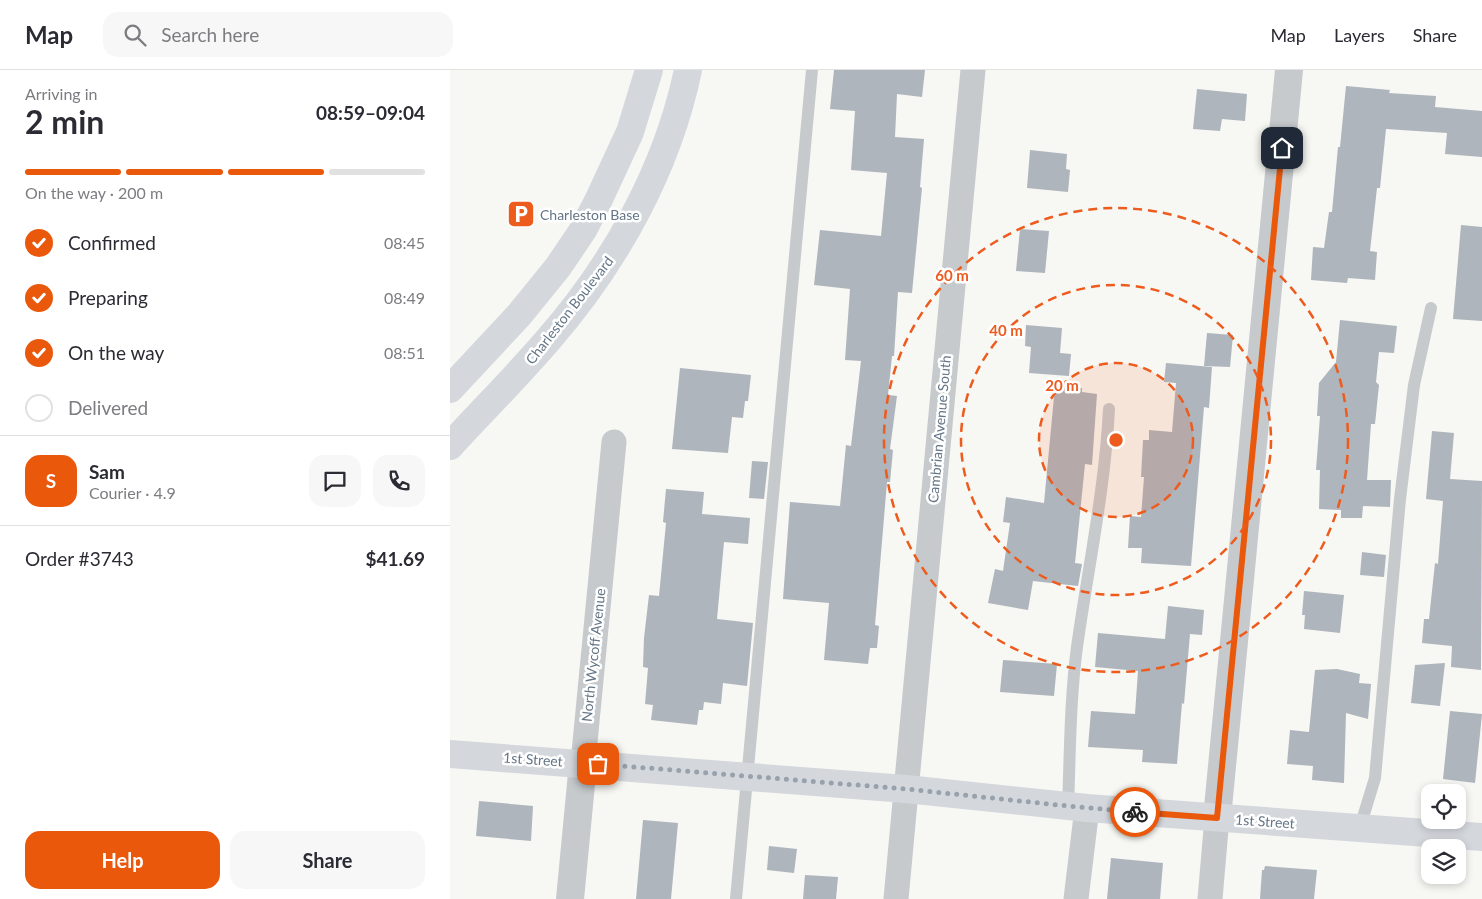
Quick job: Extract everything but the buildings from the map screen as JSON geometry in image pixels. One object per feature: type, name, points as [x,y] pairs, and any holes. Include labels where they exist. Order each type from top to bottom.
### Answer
[{"type":"main road","points":[[450,389],[519,315],[558,267],[583,230],[630,132],[649,70]]},
{"type":"main road","name":"Charleston Boulevard","points":[[450,446],[548,340],[616,250],[666,146],[688,70]]},
{"type":"main road","name":"1st Street","points":[[450,754],[906,789],[1077,807],[1482,837]]},
{"type":"street","name":"Cambrian Avenue South","points":[[896,899],[973,70]]},
{"type":"street","points":[[1210,899],[1289,70]]},
{"type":"street","name":"North Wycoff Avenue","points":[[570,899],[614,442]]},
{"type":"street","points":[[1076,899],[1077,807]]},
{"type":"lane","points":[[736,899],[812,70]]},
{"type":"lane","points":[[1360,827],[1375,778],[1402,490],[1414,385],[1431,308]]},
{"type":"lane","points":[[1077,807],[1077,650],[1103,478],[1109,410]]},
{"type":"way so far","points":[[598,764],[906,789],[1135,812]]},
{"type":"place","name":"Charleston Base","points":[[521,214]]},
{"type":"route","points":[[1135,812],[1217,818],[1282,148]]}]
